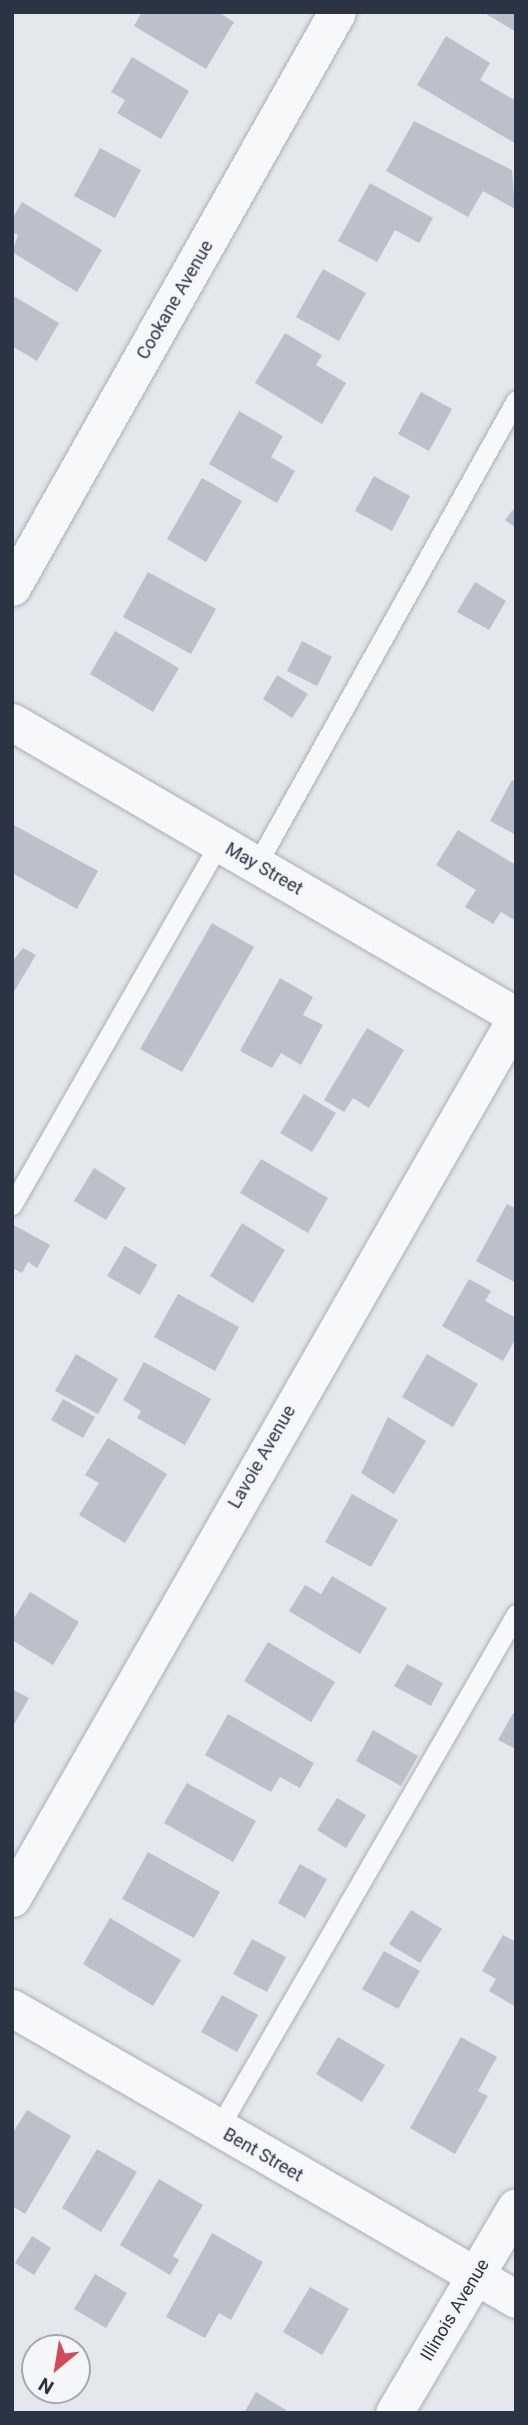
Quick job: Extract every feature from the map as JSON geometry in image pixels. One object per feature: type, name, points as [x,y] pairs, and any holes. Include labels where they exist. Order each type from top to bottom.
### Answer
[{"type":"street","name":"Cookane Avenue","points":[[12,587],[337,12]]},
{"type":"street","name":"May Street","points":[[12,722],[516,1017]]},
{"type":"street","name":"Lavoie Avenue","points":[[12,1898],[516,1017]]},
{"type":"street","name":"Bent Street","points":[[12,2008],[516,2299]]},
{"type":"street","name":"Illinois Avenue","points":[[394,2413],[516,2207]]},
{"type":"lane","points":[[257,864],[516,400]]},
{"type":"lane","points":[[12,1205],[219,843]]},
{"type":"lane","points":[[218,2129],[516,1614]]},
{"type":"building","points":[[142,12],[218,12],[234,22],[206,69],[134,26]]},
{"type":"building","points":[[483,12],[516,12],[516,32]]},
{"type":"building","points":[[446,36],[490,63],[480,80],[516,101],[516,144],[417,85]]},
{"type":"building","points":[[132,57],[189,91],[161,139],[117,113],[125,100],[111,92]]},
{"type":"building","points":[[414,121],[512,170],[515,209],[483,191],[468,217],[386,171]]},
{"type":"building","points":[[100,148],[141,170],[115,218],[74,196]]},
{"type":"building","points":[[370,183],[433,218],[419,243],[395,230],[377,262],[338,241]]},
{"type":"building","points":[[22,202],[102,250],[77,292],[12,252],[18,235],[12,232],[12,219]]},
{"type":"building","points":[[323,269],[366,293],[339,341],[296,317]]},
{"type":"building","points":[[12,295],[59,323],[37,361],[12,346]]},
{"type":"building","points":[[285,333],[322,355],[316,365],[346,383],[322,424],[255,383]]},
{"type":"building","points":[[421,392],[452,409],[429,451],[398,434]]},
{"type":"building","points":[[239,411],[283,436],[271,457],[295,471],[277,503],[209,464]]},
{"type":"building","points":[[374,476],[410,496],[392,531],[355,511]]},
{"type":"building","points":[[202,478],[242,501],[206,562],[167,539]]},
{"type":"building","points":[[516,506],[516,528],[505,520]]},
{"type":"building","points":[[148,572],[216,609],[191,654],[123,617]]},
{"type":"building","points":[[475,582],[506,601],[489,630],[457,612]]},
{"type":"building","points":[[115,631],[179,668],[153,712],[90,674]]},
{"type":"building","points":[[302,641],[332,657],[317,686],[287,671]]},
{"type":"building","points":[[277,675],[308,694],[292,718],[263,699]]},
{"type":"building","points":[[512,780],[516,782],[516,835],[490,821]]},
{"type":"building","points":[[12,824],[98,871],[77,909],[12,873]]},
{"type":"building","points":[[458,830],[516,865],[516,921],[501,912],[493,924],[465,907],[476,890],[436,865]]},
{"type":"building","points":[[212,923],[254,947],[182,1072],[140,1049]]},
{"type":"building","points":[[23,948],[36,955],[12,995],[12,962]]},
{"type":"building","points":[[280,978],[313,997],[303,1015],[323,1025],[301,1065],[281,1053],[272,1068],[240,1051]]},
{"type":"building","points":[[367,1028],[404,1050],[369,1108],[353,1098],[344,1112],[324,1100]]},
{"type":"building","points":[[304,1094],[336,1113],[312,1152],[280,1133]]},
{"type":"building","points":[[261,1159],[328,1198],[308,1233],[240,1193]]},
{"type":"building","points":[[94,1168],[126,1188],[106,1220],[74,1201]]},
{"type":"building","points":[[507,1204],[516,1209],[516,1283],[476,1261]]},
{"type":"building","points":[[242,1223],[285,1250],[253,1303],[210,1276]]},
{"type":"building","points":[[12,1224],[50,1245],[37,1268],[28,1262],[22,1273],[12,1268]]},
{"type":"building","points":[[125,1246],[157,1265],[140,1295],[107,1276]]},
{"type":"building","points":[[469,1279],[491,1291],[485,1301],[516,1318],[516,1338],[503,1361],[442,1326]]},
{"type":"building","points":[[178,1294],[239,1327],[215,1371],[154,1337]]},
{"type":"building","points":[[76,1354],[118,1379],[98,1414],[55,1391]]},
{"type":"building","points":[[427,1354],[478,1384],[453,1427],[402,1397]]},
{"type":"building","points":[[144,1362],[211,1399],[185,1445],[137,1418],[141,1411],[123,1400]]},
{"type":"building","points":[[63,1399],[95,1417],[83,1438],[51,1420]]},
{"type":"building","points":[[388,1417],[426,1441],[394,1494],[361,1473]]},
{"type":"building","points":[[108,1438],[167,1474],[125,1543],[79,1515],[99,1483],[85,1475]]},
{"type":"building","points":[[352,1494],[398,1520],[371,1567],[325,1542]]},
{"type":"building","points":[[332,1576],[387,1608],[360,1654],[289,1611],[305,1585],[321,1594]]},
{"type":"building","points":[[30,1592],[79,1622],[53,1665],[12,1640],[12,1621]]},
{"type":"building","points":[[268,1642],[335,1682],[311,1722],[244,1681]]},
{"type":"building","points":[[407,1664],[443,1683],[431,1706],[394,1686]]},
{"type":"building","points":[[12,1689],[29,1698],[12,1728]]},
{"type":"building","points":[[513,1713],[516,1715],[516,1749],[498,1740]]},
{"type":"building","points":[[228,1714],[314,1763],[300,1788],[280,1777],[271,1792],[205,1755]]},
{"type":"building","points":[[373,1730],[418,1756],[401,1786],[356,1761]]},
{"type":"building","points":[[187,1783],[256,1821],[233,1862],[164,1823]]},
{"type":"building","points":[[337,1798],[366,1815],[346,1848],[317,1830]]},
{"type":"building","points":[[148,1852],[220,1892],[194,1938],[122,1899]]},
{"type":"building","points":[[300,1864],[327,1879],[305,1918],[278,1903]]},
{"type":"building","points":[[411,1910],[442,1929],[420,1963],[389,1944]]},
{"type":"building","points":[[110,1918],[181,1960],[153,2006],[83,1964]]},
{"type":"building","points":[[503,1935],[516,1942],[516,2007],[489,1991],[496,1979],[482,1971]]},
{"type":"building","points":[[252,1939],[286,1957],[267,1992],[233,1974]]},
{"type":"building","points":[[384,1951],[420,1971],[398,2009],[362,1989]]},
{"type":"building","points":[[222,1995],[258,2015],[237,2052],[201,2032]]},
{"type":"building","points":[[338,2037],[385,2065],[362,2102],[316,2074]]},
{"type":"building","points":[[461,2037],[497,2057],[478,2091],[488,2096],[455,2154],[410,2128]]},
{"type":"building","points":[[27,2110],[71,2136],[25,2214],[12,2206],[12,2134]]},
{"type":"building","points":[[97,2149],[137,2172],[101,2232],[62,2208]]},
{"type":"building","points":[[159,2179],[203,2205],[173,2256],[179,2260],[170,2275],[120,2245]]},
{"type":"building","points":[[212,2233],[263,2262],[231,2320],[219,2313],[205,2338],[166,2317]]},
{"type":"building","points":[[32,2236],[51,2248],[34,2275],[15,2263]]},
{"type":"building","points":[[95,2274],[127,2293],[106,2328],[74,2309]]},
{"type":"building","points":[[310,2287],[349,2309],[322,2355],[283,2332]]},
{"type":"building","points":[[256,2392],[291,2413],[244,2413]]}]
